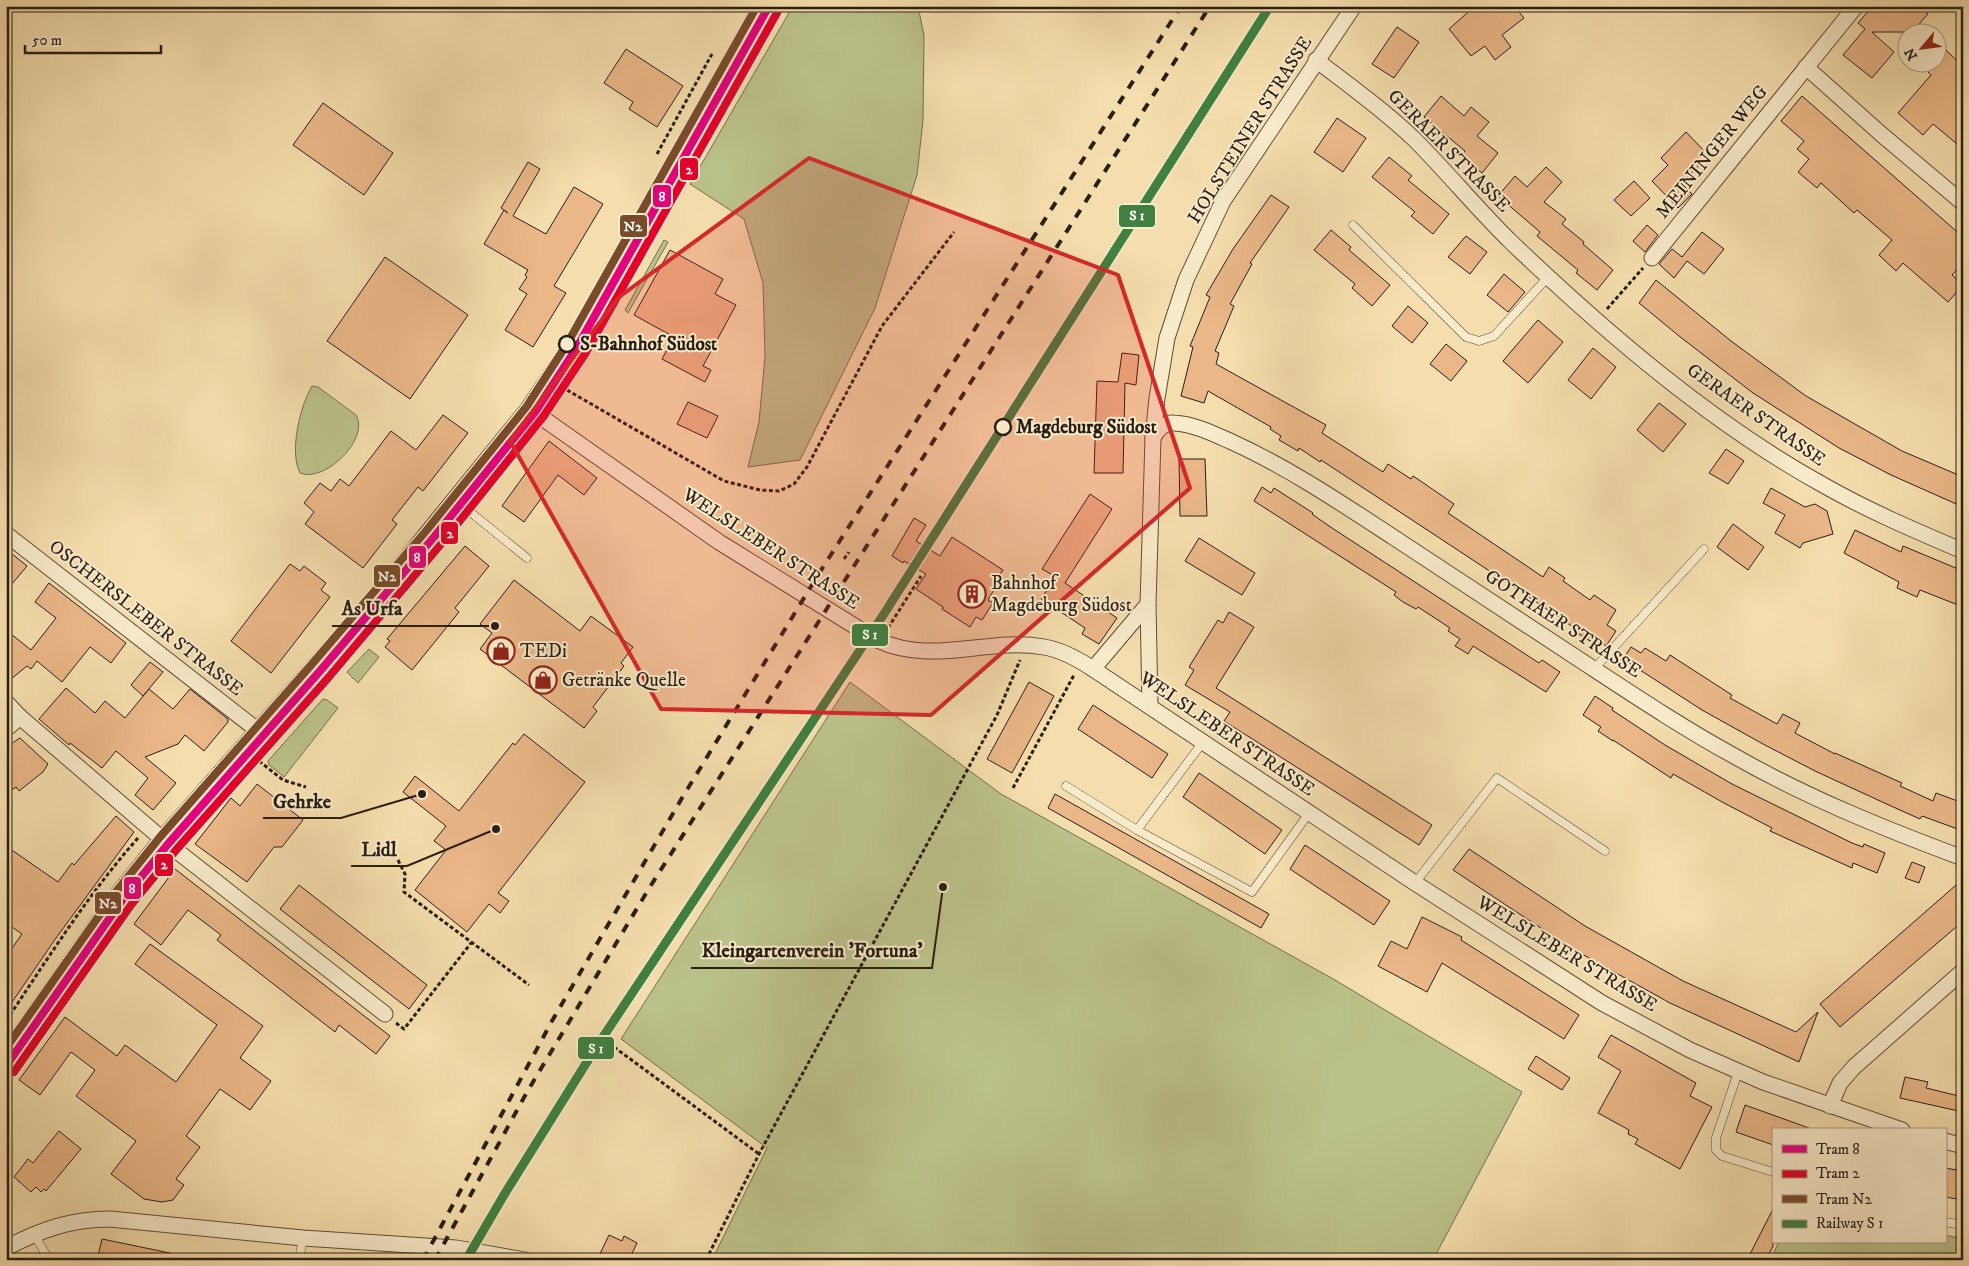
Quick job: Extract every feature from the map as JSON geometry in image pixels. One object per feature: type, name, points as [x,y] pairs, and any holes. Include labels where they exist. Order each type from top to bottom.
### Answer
[{"type":"main road","points":[[6,1059],[120,896],[164,841],[261,733],[378,597],[457,502],[552,381],[764,6]]},
{"type":"street","name":"HOLSTEINER STRASSE","points":[[1150,706],[1148,604],[1153,438],[1163,356],[1172,320],[1186,280],[1224,201],[1316,60],[1354,6]]},
{"type":"street","name":"MEININGER WEG","points":[[1652,258],[1856,6]]},
{"type":"street","name":"GERAER STRASSE","points":[[1316,60],[1398,124],[1441,166],[1510,241],[1597,320],[1701,405],[1783,461],[1825,486],[1868,509],[1963,551]]},
{"type":"street","points":[[1806,67],[1880,134],[1963,203]]},
{"type":"street","name":"WELSLEBER STRASSE","points":[[531,410],[719,542],[879,641],[902,649],[926,652],[1026,645],[1052,648],[1088,665],[1415,883],[1602,1003],[1690,1050],[1738,1072],[1787,1092],[1896,1128]]},
{"type":"street","name":"GOTHAER STRASSE","points":[[1153,438],[1164,425],[1171,423],[1180,424],[1211,433],[1270,461],[1347,507],[1678,724],[1775,778],[1854,815],[1963,858]]},
{"type":"street","name":"OSCHERSLEBER STRASSE","points":[[6,534],[261,733]]},
{"type":"street","points":[[1088,665],[1148,604]]},
{"type":"street","points":[[6,702],[20,717],[164,841],[385,1014]]},
{"type":"street","points":[[6,729],[20,717]]},
{"type":"street","points":[[1830,1106],[1840,1083],[1854,1067],[1963,971]]},
{"type":"street","points":[[1946,1141],[1963,1146]]},
{"type":"street","points":[[6,1248],[34,1234],[65,1224],[104,1219],[303,1238],[456,1248],[525,1260]]},
{"type":"lane","points":[[1353,226],[1466,337],[1479,341],[1494,336],[1548,276]]},
{"type":"lane","points":[[457,502],[527,558]]},
{"type":"lane","points":[[1594,669],[1704,549]]},
{"type":"lane","points":[[1137,830],[1203,742]]},
{"type":"lane","points":[[1415,883],[1497,778],[1605,851]]},
{"type":"lane","points":[[1066,786],[1137,830],[1252,892],[1309,813]]},
{"type":"lane","points":[[1738,1072],[1716,1138],[1716,1150],[1722,1156],[1772,1172]]},
{"type":"lane","points":[[1946,1222],[1963,1225]]},
{"type":"lane","points":[[34,1234],[48,1260]]},
{"type":"lane","points":[[299,1260],[303,1238]]},
{"type":"path","points":[[668,133],[716,47]]},
{"type":"path","points":[[552,381],[724,481],[769,491],[787,488],[798,479],[807,467],[882,326],[954,232]]},
{"type":"path","points":[[1597,320],[1652,258]]},
{"type":"path","points":[[844,558],[849,552]]},
{"type":"path","points":[[879,641],[921,576]]},
{"type":"path","points":[[706,1260],[759,1154],[997,715],[1026,645]]},
{"type":"path","points":[[1013,788],[1088,665]]},
{"type":"path","points":[[245,750],[283,780],[306,787]]},
{"type":"path","points":[[6,1022],[93,894],[120,858],[142,834]]},
{"type":"path","points":[[398,860],[405,874],[404,892],[529,985]]},
{"type":"path","points":[[385,1014],[404,1029],[472,942]]},
{"type":"path","points":[[614,1047],[759,1154]]},
{"type":"highlighted area","points":[[809,158],[1118,275],[1190,488],[931,715],[661,709],[510,441],[619,297]]},
{"type":"green space","points":[[793,6],[918,6],[924,36],[923,120],[917,175],[875,308],[800,460],[748,467],[759,422],[765,356],[763,283],[744,219],[690,184]]},
{"type":"green space","points":[[664,240],[668,242],[628,313],[625,310]]},
{"type":"green space","points":[[312,386],[318,387],[356,415],[359,425],[357,436],[343,457],[321,472],[310,474],[300,473],[297,464],[296,442],[300,417]]},
{"type":"green space","points":[[369,649],[379,657],[358,683],[347,672]]},
{"type":"green space","points":[[850,682],[1001,794],[1335,980],[1522,1092],[1433,1260],[712,1260],[767,1148],[621,1039]]},
{"type":"green space","points":[[323,699],[338,708],[284,777],[269,765],[268,761]]},
{"type":"green space","points":[[1946,1235],[1963,1239],[1963,1260],[1770,1260],[1778,1244],[1946,1244]]},
{"type":"building","points":[[1475,6],[1514,6],[1524,18],[1502,35],[1511,47],[1495,60],[1485,46],[1471,56],[1449,29]]},
{"type":"building","points":[[1873,6],[1918,6],[1928,14],[1921,22],[1896,22],[1896,32],[1872,32],[1894,52],[1872,78],[1843,55],[1865,29],[1858,23]]},
{"type":"building","points":[[1397,27],[1419,42],[1394,78],[1372,64]]},
{"type":"building","points":[[626,49],[683,86],[657,127],[629,109],[633,102],[604,83]]},
{"type":"building","points":[[1946,50],[1963,66],[1963,149],[1933,124],[1923,135],[1898,113],[1931,75],[1928,72],[1946,72]]},
{"type":"building","points":[[1441,96],[1464,116],[1471,107],[1489,122],[1477,136],[1498,153],[1482,173],[1461,156],[1465,151],[1424,117]]},
{"type":"building","points":[[1802,96],[1963,237],[1963,263],[1952,275],[1963,285],[1948,302],[1903,263],[1896,271],[1879,255],[1892,240],[1857,210],[1854,213],[1821,183],[1817,188],[1798,172],[1809,159],[1797,149],[1804,141],[1781,121]]},
{"type":"building","points":[[323,103],[393,153],[364,195],[293,145]]},
{"type":"building","points":[[1337,118],[1366,138],[1343,172],[1314,152]]},
{"type":"building","points":[[1686,132],[1709,156],[1681,183],[1692,194],[1678,208],[1652,181],[1668,165],[1661,158]]},
{"type":"building","points":[[1389,157],[1412,176],[1408,180],[1449,214],[1433,234],[1411,216],[1415,212],[1372,177]]},
{"type":"building","points":[[528,162],[540,169],[513,216],[546,234],[574,187],[603,204],[554,286],[566,293],[533,347],[505,330],[527,294],[519,289],[527,277],[525,275],[528,270],[484,244],[504,210],[501,208]]},
{"type":"building","points":[[1546,167],[1562,182],[1544,202],[1566,219],[1562,224],[1613,270],[1597,290],[1576,273],[1578,270],[1537,236],[1540,232],[1498,196],[1515,176],[1527,187]]},
{"type":"building","points":[[1634,181],[1650,198],[1631,216],[1614,200]]},
{"type":"building","points":[[1271,195],[1289,207],[1250,263],[1252,264],[1230,304],[1234,306],[1215,351],[1219,353],[1216,364],[1326,425],[1322,433],[1383,472],[1388,464],[1411,479],[1413,476],[1454,504],[1448,513],[1543,577],[1549,567],[1565,578],[1563,581],[1590,600],[1594,595],[1616,610],[1607,625],[1616,631],[1606,646],[1593,637],[1590,641],[1571,629],[1573,627],[1529,597],[1321,460],[1320,462],[1299,448],[1298,451],[1279,440],[1281,436],[1270,429],[1271,427],[1208,391],[1204,403],[1181,396],[1193,347],[1190,346],[1210,297],[1206,295],[1233,249]]},
{"type":"building","points":[[1647,225],[1658,235],[1645,252],[1633,241]]},
{"type":"building","points":[[1331,230],[1351,247],[1349,250],[1390,285],[1372,306],[1352,288],[1355,284],[1314,250]]},
{"type":"building","points":[[1702,232],[1724,249],[1704,274],[1687,261],[1674,278],[1659,264],[1672,249],[1682,257]]},
{"type":"building","points":[[1466,236],[1487,252],[1470,274],[1448,257]]},
{"type":"building","points":[[670,250],[723,279],[715,294],[736,305],[703,366],[711,370],[705,382],[662,359],[674,337],[634,315]]},
{"type":"building","points":[[385,257],[468,315],[410,399],[327,341]]},
{"type":"building","points":[[1504,274],[1525,292],[1508,312],[1487,295]]},
{"type":"building","points":[[1656,280],[1731,341],[1806,396],[1902,451],[1963,477],[1963,507],[1891,475],[1839,448],[1753,393],[1639,303]]},
{"type":"building","points":[[1408,306],[1428,323],[1412,343],[1392,326]]},
{"type":"building","points":[[1538,320],[1563,342],[1528,383],[1503,361]]},
{"type":"building","points":[[1446,344],[1467,361],[1451,381],[1430,364]]},
{"type":"building","points":[[1593,348],[1616,367],[1591,399],[1568,380]]},
{"type":"building","points":[[1122,353],[1139,355],[1136,385],[1125,383],[1123,473],[1094,473],[1097,381],[1118,382]]},
{"type":"building","points":[[688,402],[718,416],[707,438],[677,424]]},
{"type":"building","points":[[1659,403],[1686,424],[1663,452],[1637,430]]},
{"type":"building","points":[[443,415],[468,433],[423,491],[418,487],[392,520],[397,524],[363,568],[305,524],[314,512],[304,503],[320,483],[331,491],[340,479],[349,486],[391,431],[416,450]]},
{"type":"building","points":[[549,441],[597,478],[584,495],[558,475],[524,522],[502,506]]},
{"type":"building","points":[[1726,449],[1744,461],[1728,484],[1709,473]]},
{"type":"building","points":[[1179,459],[1205,459],[1207,516],[1180,516]]},
{"type":"building","points":[[1262,487],[1271,493],[1274,488],[1539,663],[1542,660],[1560,672],[1546,692],[1473,646],[1468,654],[1455,646],[1460,639],[1448,631],[1450,628],[1418,607],[1416,609],[1403,602],[1394,595],[1396,592],[1254,501]]},
{"type":"building","points":[[1771,488],[1805,507],[1815,504],[1827,511],[1833,534],[1803,543],[1800,548],[1775,533],[1785,515],[1763,503]]},
{"type":"building","points":[[1090,494],[1112,509],[1065,583],[1117,618],[1099,644],[1082,634],[1085,628],[1041,599],[1056,577],[1042,569]]},
{"type":"building","points":[[914,518],[926,525],[916,541],[940,556],[952,537],[1003,570],[992,586],[995,588],[988,600],[993,603],[982,620],[976,617],[970,627],[942,609],[943,607],[916,589],[926,574],[892,556]]},
{"type":"building","points":[[1733,524],[1764,547],[1748,570],[1717,547]]},
{"type":"building","points":[[1855,530],[1901,552],[1903,546],[1963,571],[1963,607],[1920,590],[1917,597],[1897,588],[1899,582],[1844,553]]},
{"type":"building","points":[[1199,538],[1255,573],[1242,595],[1185,561]]},
{"type":"building","points":[[465,546],[489,566],[455,608],[459,612],[412,670],[385,647],[390,641],[387,639]]},
{"type":"building","points":[[6,549],[27,566],[6,591]]},
{"type":"building","points":[[290,564],[300,571],[304,566],[326,583],[321,590],[330,597],[271,673],[231,641]]},
{"type":"building","points":[[514,580],[580,631],[591,616],[633,647],[621,663],[624,666],[593,707],[597,711],[584,728],[480,649],[492,633],[480,624]]},
{"type":"building","points":[[49,583],[126,643],[111,663],[90,647],[62,682],[37,661],[31,669],[27,666],[6,683],[6,630],[31,650],[56,618],[35,602]]},
{"type":"building","points":[[1229,612],[1254,627],[1216,688],[1432,825],[1419,845],[1224,721],[1230,712],[1185,685],[1194,670],[1189,667],[1218,620],[1223,623]]},
{"type":"building","points":[[1631,647],[1641,653],[1645,648],[1666,661],[1670,655],[1732,695],[1730,698],[1777,724],[1783,714],[1800,723],[1795,733],[1835,754],[1902,783],[1900,786],[1933,801],[1936,793],[1963,803],[1963,831],[1922,816],[1920,819],[1815,771],[1763,744],[1702,710],[1623,659]]},
{"type":"building","points":[[150,662],[163,672],[143,696],[131,685]]},
{"type":"building","points":[[1029,682],[1054,696],[1012,773],[987,759]]},
{"type":"building","points":[[66,688],[95,713],[105,701],[125,718],[149,689],[173,709],[190,689],[228,719],[228,722],[204,751],[185,735],[178,744],[145,757],[176,783],[153,810],[135,795],[148,778],[116,751],[102,768],[70,743],[69,745],[39,719]]},
{"type":"building","points":[[1595,696],[1613,708],[1612,710],[1665,745],[1732,784],[1852,843],[1863,847],[1864,844],[1885,853],[1877,873],[1853,863],[1852,868],[1770,831],[1772,828],[1673,774],[1671,778],[1598,731],[1601,727],[1583,715]]},
{"type":"building","points":[[1093,705],[1168,754],[1152,778],[1078,729]]},
{"type":"building","points":[[524,734],[585,782],[498,893],[509,901],[500,913],[489,904],[467,932],[415,890],[446,850],[434,841],[446,826],[403,792],[415,776],[459,811],[513,743],[515,745]]},
{"type":"building","points":[[20,738],[48,764],[43,772],[19,791],[16,787],[6,794],[6,747]]},
{"type":"building","points":[[1199,773],[1282,830],[1265,854],[1183,797]]},
{"type":"building","points":[[257,784],[303,820],[282,847],[274,847],[247,882],[195,844],[231,798],[240,806]]},
{"type":"building","points":[[1055,794],[1269,914],[1261,928],[1048,808]]},
{"type":"building","points":[[116,816],[134,832],[56,938],[6,1011],[6,957],[22,934],[6,923],[6,846],[58,882],[72,863],[74,865]]},
{"type":"building","points":[[1305,845],[1390,901],[1374,925],[1290,869]]},
{"type":"building","points":[[1469,849],[1585,926],[1683,981],[1796,1032],[1818,1012],[1799,1062],[1670,1003],[1571,948],[1453,870]]},
{"type":"building","points":[[1912,862],[1925,867],[1919,883],[1905,878]]},
{"type":"building","points":[[175,869],[390,1036],[376,1054],[339,1025],[335,1032],[217,940],[221,935],[188,910],[161,945],[134,924]]},
{"type":"building","points":[[1963,879],[1963,921],[1840,1027],[1820,1004]]},
{"type":"building","points":[[299,885],[427,985],[409,1009],[280,909]]},
{"type":"building","points":[[1422,917],[1462,937],[1461,940],[1579,1015],[1564,1039],[1442,963],[1427,992],[1378,966],[1391,941],[1407,949]]},
{"type":"building","points":[[150,944],[263,1026],[240,1058],[271,1081],[250,1110],[220,1089],[186,1136],[200,1147],[176,1179],[184,1185],[173,1200],[162,1202],[144,1199],[111,1174],[136,1141],[76,1096],[95,1070],[71,1052],[40,1095],[19,1080],[65,1017],[117,1056],[125,1045],[176,1082],[217,1025],[135,964]]},
{"type":"building","points":[[1611,1035],[1696,1083],[1690,1096],[1712,1107],[1680,1169],[1635,1144],[1638,1139],[1628,1134],[1629,1130],[1598,1113],[1621,1071],[1598,1057]]},
{"type":"building","points":[[1536,1056],[1570,1078],[1562,1090],[1528,1069]]},
{"type":"building","points":[[1905,1077],[1928,1082],[1926,1088],[1963,1097],[1963,1112],[1900,1098]]},
{"type":"building","points":[[1745,1105],[1809,1128],[1772,1128],[1772,1145],[1736,1132]]},
{"type":"building","points":[[59,1131],[81,1149],[46,1191],[44,1189],[41,1192],[36,1187],[31,1192],[14,1177],[28,1159],[33,1163]]},
{"type":"building","points":[[1946,1168],[1963,1171],[1963,1200],[1946,1197]]},
{"type":"building","points":[[1772,1211],[1773,1246],[1766,1260],[1747,1260]]},
{"type":"building","points":[[609,1235],[622,1241],[624,1236],[637,1243],[629,1260],[597,1260]]},
{"type":"building","points":[[102,1239],[170,1253],[169,1260],[97,1260]]},
{"type":"railway","points":[[423,1260],[552,1021],[682,798],[818,575],[1181,6]]},
{"type":"railway","points":[[435,1260],[527,1092],[648,890],[1210,6]]},
{"type":"tram line","name":"N2","points":[[6,1048],[115,893],[160,837],[426,531],[527,406],[567,344],[757,6]]},
{"type":"tram line","name":"8","points":[[6,1066],[123,899],[168,844],[320,671],[434,537],[535,412],[576,349],[769,6]]},
{"type":"tram line","name":"2","points":[[14,1072],[131,905],[176,850],[328,678],[442,543],[543,417],[585,354],[778,11]]},
{"type":"transit line","points":[[466,1260],[595,1049],[882,617],[1270,6]]},
{"type":"place","name":"S-Bahnhof Südost","points":[[567,344]]},
{"type":"place","name":"Magdeburg Südost","points":[[1003,427]]},
{"type":"place","name":"Bahnhof Magdeburg Südost","points":[[972,594]]},
{"type":"place","name":"As Urfa","points":[[495,626]]},
{"type":"place","name":"TEDi","points":[[501,651]]},
{"type":"place","name":"Getränke Quelle","points":[[543,680]]},
{"type":"place","name":"Gehrke","points":[[422,794]]},
{"type":"place","name":"Lidl","points":[[496,829]]},
{"type":"place","name":"Kleingartenverein 'Fortuna'","points":[[943,887]]}]
